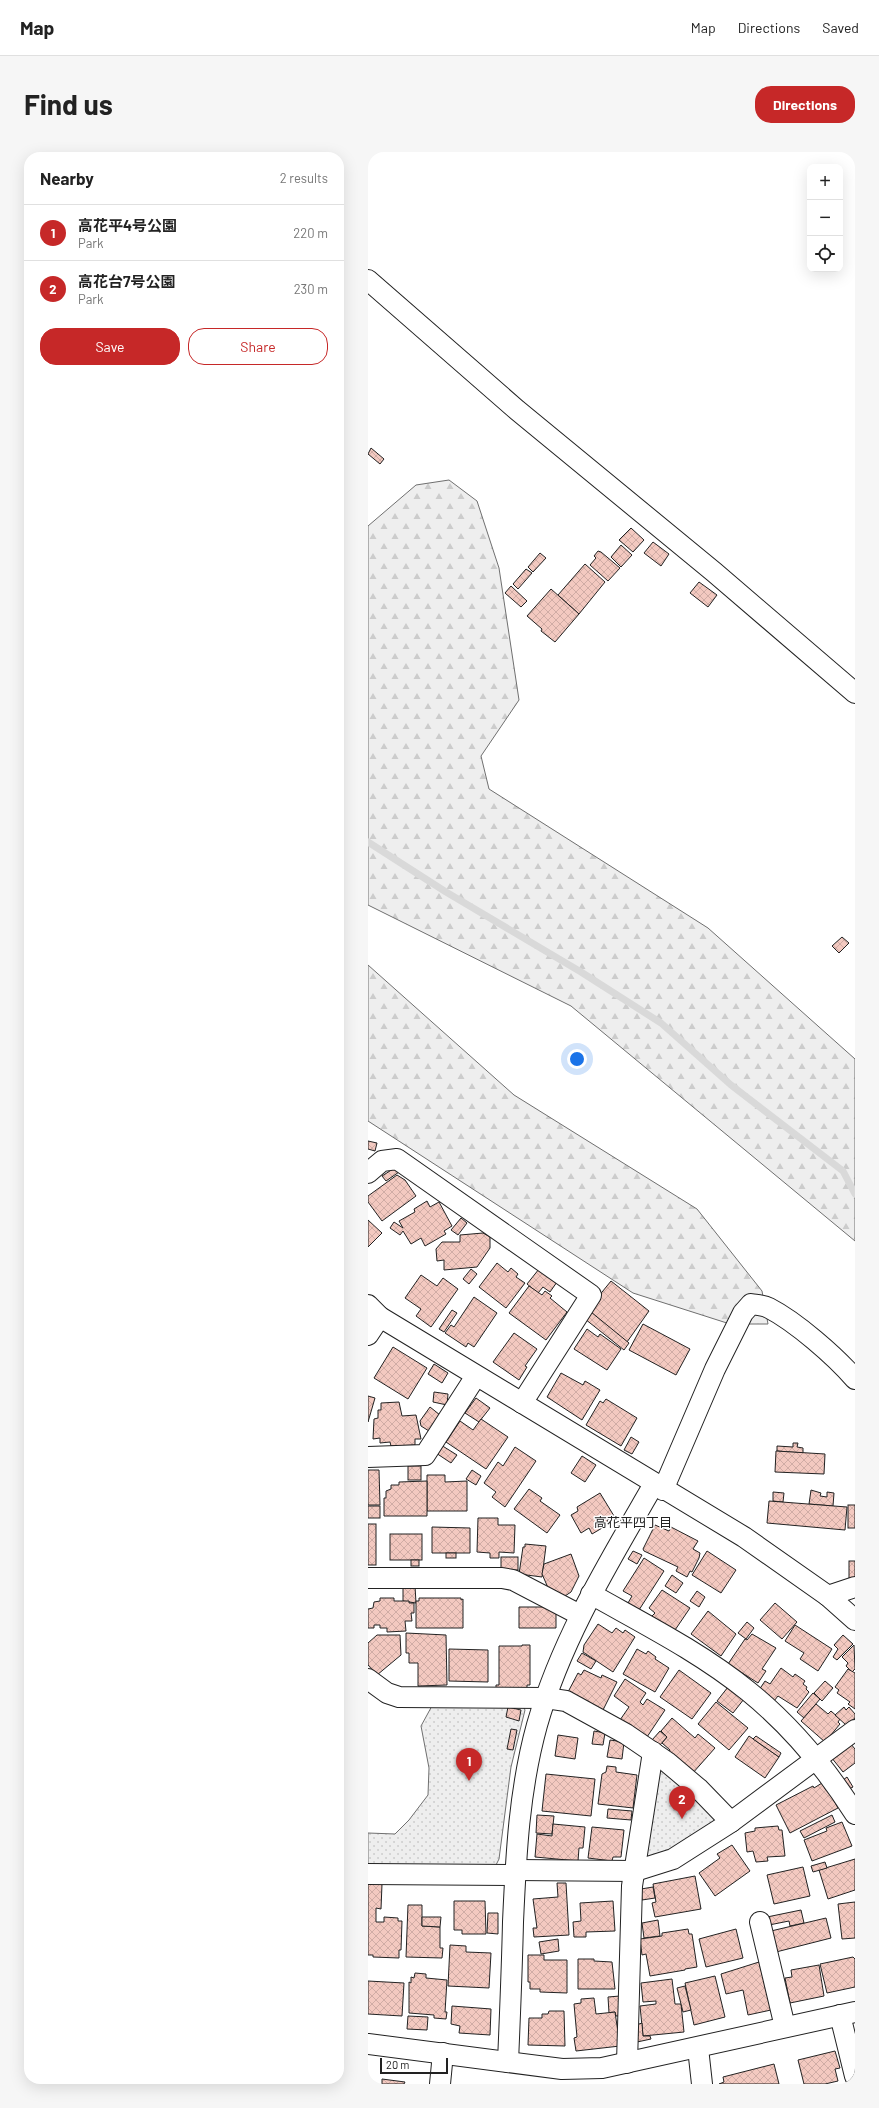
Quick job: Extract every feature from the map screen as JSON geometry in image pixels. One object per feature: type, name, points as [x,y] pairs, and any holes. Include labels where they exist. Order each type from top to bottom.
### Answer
[{"type":"street","points":[[368,280],[517,410],[714,572],[855,693]]},
{"type":"street","points":[[368,1174],[382,1161],[397,1159],[591,1295],[522,1403]]},
{"type":"street","points":[[508,2062],[515,1873],[518,1830],[529,1759],[546,1698],[580,1615],[591,1594],[658,1487],[743,1313],[751,1304],[769,1308],[799,1330],[845,1368],[855,1379]]},
{"type":"street","points":[[368,1335],[374,1311],[476,1376],[658,1487],[744,1537],[828,1596],[855,1620]]},
{"type":"street","points":[[368,1457],[425,1456],[476,1376]]},
{"type":"street","points":[[368,1578],[502,1578],[513,1580],[580,1615]]},
{"type":"street","points":[[828,1596],[855,1587]]},
{"type":"street","points":[[591,1594],[680,1645],[748,1691],[779,1718],[816,1759],[855,1814]]},
{"type":"street","points":[[368,1679],[387,1693],[400,1697],[546,1698],[566,1701],[626,1734],[667,1762],[699,1789],[731,1822]]},
{"type":"street","points":[[368,1874],[635,1871],[673,1859],[731,1822],[855,1730]]},
{"type":"street","points":[[627,2063],[632,1886],[653,1752]]},
{"type":"street","points":[[760,1922],[785,2027]]},
{"type":"street","points":[[368,2044],[508,2062],[570,2076],[847,2013],[855,2076]]},
{"type":"street","points":[[698,2048],[702,2084]]},
{"type":"street","points":[[440,2084],[443,2053]]},
{"type":"green space","points":[[449,480],[477,501],[499,568],[519,700],[481,756],[489,789],[708,928],[855,1059],[855,1241],[571,1006],[368,905],[368,526],[416,485]]},
{"type":"green space","points":[[368,965],[514,1095],[697,1209],[762,1291],[768,1324],[730,1324],[633,1293],[368,1121]]},
{"type":"green space","points":[[433,1704],[522,1704],[525,1710],[511,1767],[499,1859],[494,1869],[368,1868],[368,1833],[395,1834],[409,1820],[428,1795],[429,1768],[421,1726]]},
{"type":"green space","points":[[664,1767],[715,1813],[714,1825],[653,1860],[644,1854],[655,1773]]},
{"type":"building","points":[[371,448],[384,459],[380,464],[368,454]]},
{"type":"building","points":[[631,528],[644,540],[633,552],[619,540]]},
{"type":"building","points":[[653,542],[669,554],[661,566],[644,553]]},
{"type":"building","points":[[621,545],[632,555],[621,567],[611,557]]},
{"type":"building","points":[[598,551],[620,568],[608,581],[590,565],[596,558],[594,556]]},
{"type":"building","points":[[540,553],[546,558],[533,572],[528,567]]},
{"type":"building","points":[[585,564],[605,582],[579,614],[558,595]]},
{"type":"building","points":[[526,569],[532,573],[518,589],[513,584]]},
{"type":"building","points":[[699,582],[717,595],[708,607],[690,593]]},
{"type":"building","points":[[511,586],[527,601],[521,607],[505,593]]},
{"type":"building","points":[[551,589],[579,614],[555,642],[541,631],[542,629],[527,616]]},
{"type":"building","points":[[842,937],[849,943],[839,953],[832,946]]},
{"type":"building","points":[[368,1141],[377,1143],[375,1151],[368,1149]]},
{"type":"building","points":[[396,1167],[399,1172],[386,1181],[382,1176]]},
{"type":"building","points":[[397,1175],[405,1180],[416,1196],[382,1221],[368,1202],[368,1196]]},
{"type":"building","points":[[427,1201],[430,1207],[439,1202],[452,1226],[444,1231],[446,1234],[425,1246],[421,1238],[411,1244],[403,1231],[400,1235],[390,1228],[394,1222],[403,1228],[399,1221],[415,1212],[414,1209]]},
{"type":"building","points":[[461,1218],[467,1223],[458,1235],[451,1230]]},
{"type":"building","points":[[368,1220],[382,1233],[368,1247]]},
{"type":"building","points":[[483,1233],[490,1237],[490,1248],[477,1267],[444,1270],[444,1260],[437,1261],[436,1249],[442,1242],[460,1242],[460,1235]]},
{"type":"building","points":[[497,1263],[508,1272],[511,1268],[518,1274],[516,1277],[525,1283],[506,1308],[479,1287]]},
{"type":"building","points":[[471,1269],[477,1274],[469,1284],[463,1279]]},
{"type":"building","points":[[539,1269],[557,1282],[550,1292],[543,1287],[538,1293],[527,1284]]},
{"type":"building","points":[[421,1275],[437,1286],[443,1278],[458,1289],[431,1327],[416,1316],[421,1309],[405,1298]]},
{"type":"building","points":[[611,1281],[649,1311],[627,1342],[590,1312],[601,1299],[598,1297]]},
{"type":"building","points":[[529,1286],[542,1295],[545,1291],[552,1296],[550,1298],[567,1312],[546,1340],[509,1313]]},
{"type":"building","points":[[474,1297],[497,1313],[474,1347],[468,1343],[466,1347],[445,1333],[451,1325],[454,1327]]},
{"type":"building","points":[[452,1310],[457,1313],[444,1332],[439,1329]]},
{"type":"building","points":[[591,1312],[629,1343],[624,1350],[585,1319]]},
{"type":"building","points":[[643,1324],[690,1349],[676,1375],[629,1350]]},
{"type":"building","points":[[587,1329],[598,1337],[600,1334],[621,1349],[607,1370],[574,1349]]},
{"type":"building","points":[[514,1333],[537,1349],[525,1366],[527,1367],[519,1380],[493,1362]]},
{"type":"building","points":[[393,1347],[427,1368],[408,1399],[374,1378]]},
{"type":"building","points":[[434,1364],[448,1373],[442,1383],[428,1374]]},
{"type":"building","points":[[561,1373],[583,1385],[585,1381],[600,1390],[582,1420],[547,1397]]},
{"type":"building","points":[[434,1392],[448,1394],[447,1405],[433,1402]]},
{"type":"building","points":[[368,1396],[375,1398],[368,1422]]},
{"type":"building","points":[[476,1398],[490,1408],[479,1422],[465,1413]]},
{"type":"building","points":[[606,1399],[637,1418],[621,1446],[586,1425],[600,1401],[603,1403]]},
{"type":"building","points":[[399,1402],[402,1416],[416,1415],[421,1439],[415,1439],[415,1445],[391,1446],[390,1442],[380,1443],[380,1438],[373,1439],[374,1419],[378,1418],[378,1410],[381,1410],[381,1403]]},
{"type":"building","points":[[430,1407],[440,1415],[429,1431],[421,1426],[420,1421]]},
{"type":"building","points":[[481,1419],[508,1437],[486,1469],[446,1442],[460,1421],[473,1430]]},
{"type":"building","points":[[631,1437],[639,1442],[632,1454],[624,1450]]},
{"type":"building","points":[[793,1443],[798,1443],[797,1447],[803,1448],[803,1453],[777,1451],[777,1446],[793,1447]]},
{"type":"building","points":[[441,1445],[457,1455],[451,1463],[436,1453]]},
{"type":"building","points":[[515,1447],[536,1461],[505,1507],[492,1497],[496,1492],[484,1483],[498,1462],[503,1466]]},
{"type":"building","points":[[776,1451],[825,1454],[824,1474],[775,1472]]},
{"type":"building","points":[[582,1456],[596,1465],[585,1482],[571,1473]]},
{"type":"building","points":[[408,1466],[421,1466],[421,1480],[408,1480]]},
{"type":"building","points":[[368,1470],[379,1470],[380,1505],[368,1505]]},
{"type":"building","points":[[472,1470],[481,1476],[476,1485],[466,1479]]},
{"type":"building","points":[[427,1475],[445,1475],[445,1482],[467,1481],[467,1511],[427,1511]]},
{"type":"building","points":[[427,1481],[427,1516],[384,1516],[384,1498],[386,1498],[386,1491],[391,1489],[391,1485],[399,1485],[399,1482]]},
{"type":"building","points":[[529,1489],[542,1498],[540,1501],[560,1515],[547,1533],[514,1509]]},
{"type":"building","points":[[811,1490],[821,1493],[820,1496],[827,1497],[827,1492],[834,1493],[833,1506],[809,1504]]},
{"type":"building","points":[[773,1492],[784,1493],[783,1502],[773,1501]]},
{"type":"building","points":[[600,1493],[614,1516],[607,1520],[609,1524],[592,1534],[589,1528],[581,1533],[571,1515],[578,1511],[577,1507]]},
{"type":"building","points":[[769,1501],[847,1507],[845,1530],[767,1523]]},
{"type":"building","points":[[848,1505],[855,1505],[855,1528],[848,1528]]},
{"type":"building","points":[[368,1506],[380,1506],[380,1518],[368,1518]]},
{"type":"building","points":[[478,1518],[498,1518],[498,1525],[515,1525],[514,1553],[499,1552],[499,1558],[490,1558],[490,1553],[477,1552]]},
{"type":"building","points":[[368,1524],[376,1524],[376,1565],[368,1565]]},
{"type":"building","points":[[655,1525],[669,1531],[671,1527],[698,1541],[693,1549],[700,1553],[699,1558],[692,1572],[690,1571],[687,1577],[676,1571],[678,1567],[644,1551],[643,1549]]},
{"type":"building","points":[[432,1527],[470,1528],[470,1553],[432,1553]]},
{"type":"building","points":[[390,1534],[422,1534],[422,1560],[390,1560]]},
{"type":"building","points":[[525,1544],[546,1546],[542,1577],[519,1574],[523,1547],[525,1547]]},
{"type":"building","points":[[633,1551],[642,1555],[637,1564],[628,1559]]},
{"type":"building","points":[[707,1551],[736,1570],[721,1593],[692,1575]]},
{"type":"building","points":[[446,1553],[456,1553],[456,1558],[446,1558]]},
{"type":"building","points":[[571,1554],[579,1576],[571,1592],[562,1598],[549,1590],[542,1574],[544,1564]]},
{"type":"building","points":[[501,1557],[518,1557],[518,1570],[501,1570]]},
{"type":"building","points":[[644,1558],[664,1571],[639,1610],[628,1603],[632,1596],[623,1591]]},
{"type":"building","points":[[411,1560],[419,1560],[419,1566],[411,1566]]},
{"type":"building","points":[[849,1561],[855,1561],[855,1581],[849,1581]]},
{"type":"building","points":[[672,1575],[683,1583],[676,1593],[665,1586]]},
{"type":"building","points":[[403,1586],[415,1586],[416,1603],[403,1601]]},
{"type":"building","points":[[662,1590],[690,1608],[673,1633],[651,1617],[655,1613],[649,1608]]},
{"type":"building","points":[[697,1591],[705,1597],[699,1607],[690,1601]]},
{"type":"building","points":[[380,1598],[394,1598],[394,1601],[409,1601],[409,1603],[414,1603],[414,1613],[411,1613],[412,1621],[405,1621],[406,1631],[387,1632],[387,1628],[380,1628],[380,1625],[374,1625],[374,1628],[368,1628],[368,1609],[373,1608],[374,1602],[380,1601]]},
{"type":"building","points":[[419,1598],[463,1599],[463,1628],[416,1628],[416,1601],[419,1601]]},
{"type":"building","points":[[775,1603],[797,1622],[782,1639],[760,1620]]},
{"type":"building","points":[[519,1607],[549,1607],[556,1610],[556,1628],[519,1628]]},
{"type":"building","points":[[708,1611],[736,1634],[721,1656],[691,1634]]},
{"type":"building","points":[[747,1622],[754,1628],[746,1639],[738,1633]]},
{"type":"building","points":[[598,1624],[612,1633],[616,1628],[623,1633],[625,1630],[635,1637],[613,1672],[583,1652],[584,1645]]},
{"type":"building","points":[[795,1625],[832,1649],[818,1671],[800,1659],[804,1653],[785,1641]]},
{"type":"building","points":[[406,1633],[446,1635],[447,1685],[418,1686],[418,1663],[409,1663],[409,1653],[406,1653]]},
{"type":"building","points":[[752,1634],[776,1648],[762,1669],[766,1671],[758,1683],[728,1664],[745,1639],[747,1640]]},
{"type":"building","points":[[377,1635],[400,1635],[401,1655],[377,1675],[368,1665],[368,1643]]},
{"type":"building","points":[[843,1635],[853,1644],[837,1660],[833,1657],[838,1649],[834,1645]]},
{"type":"building","points":[[530,1645],[530,1685],[527,1685],[527,1689],[496,1689],[496,1685],[499,1685],[499,1646]]},
{"type":"building","points":[[854,1645],[855,1669],[852,1672],[846,1666],[848,1663],[842,1657]]},
{"type":"building","points":[[449,1649],[488,1650],[488,1682],[449,1681]]},
{"type":"building","points":[[637,1649],[646,1654],[648,1651],[656,1657],[655,1659],[669,1668],[655,1692],[623,1674]]},
{"type":"building","points":[[582,1653],[596,1661],[591,1669],[577,1661]]},
{"type":"building","points":[[781,1668],[793,1677],[795,1674],[805,1681],[803,1684],[807,1687],[806,1689],[809,1692],[797,1708],[778,1696],[774,1701],[759,1690],[765,1681],[770,1684]]},
{"type":"building","points":[[848,1669],[855,1673],[855,1709],[848,1704],[850,1702],[837,1693],[839,1690],[835,1687]]},
{"type":"building","points":[[584,1670],[601,1678],[602,1675],[617,1682],[603,1710],[568,1692],[578,1673],[581,1675]]},
{"type":"building","points":[[679,1670],[711,1693],[692,1719],[660,1697]]},
{"type":"building","points":[[625,1679],[646,1693],[640,1702],[643,1705],[647,1699],[665,1710],[647,1737],[620,1720],[629,1707],[614,1696]]},
{"type":"building","points":[[825,1681],[833,1688],[822,1701],[814,1693]]},
{"type":"building","points":[[728,1687],[744,1699],[733,1713],[717,1701]]},
{"type":"building","points":[[813,1693],[820,1699],[804,1718],[797,1712]]},
{"type":"building","points":[[716,1702],[748,1728],[729,1750],[698,1724]]},
{"type":"building","points":[[816,1704],[828,1714],[831,1711],[840,1719],[838,1722],[840,1724],[825,1742],[801,1721]]},
{"type":"building","points":[[508,1707],[521,1710],[519,1721],[506,1717]]},
{"type":"building","points":[[844,1707],[846,1710],[849,1707],[855,1714],[855,1718],[846,1725],[835,1715]]},
{"type":"building","points":[[672,1718],[695,1738],[698,1734],[715,1748],[692,1774],[668,1753],[670,1750],[662,1743],[667,1737],[661,1731]]},
{"type":"building","points":[[511,1729],[517,1730],[513,1750],[507,1749]]},
{"type":"building","points":[[594,1731],[605,1733],[603,1745],[592,1744]]},
{"type":"building","points":[[660,1731],[667,1737],[659,1746],[652,1740]]},
{"type":"building","points":[[558,1735],[578,1738],[575,1759],[555,1756]]},
{"type":"building","points":[[749,1736],[779,1757],[765,1778],[735,1757]]},
{"type":"building","points":[[756,1736],[781,1753],[779,1757],[753,1739]]},
{"type":"building","points":[[610,1740],[624,1742],[622,1759],[607,1757]]},
{"type":"building","points":[[850,1743],[855,1749],[855,1763],[843,1772],[831,1757]]},
{"type":"building","points":[[607,1766],[616,1767],[616,1772],[637,1775],[633,1808],[598,1804],[602,1774],[606,1772]]},
{"type":"building","points":[[546,1774],[595,1779],[591,1816],[542,1811]]},
{"type":"building","points":[[847,1777],[853,1787],[849,1789],[843,1780]]},
{"type":"building","points":[[822,1783],[826,1790],[828,1789],[838,1808],[790,1833],[776,1805]]},
{"type":"building","points":[[608,1809],[632,1811],[631,1820],[607,1818]]},
{"type":"building","points":[[537,1815],[554,1816],[552,1834],[536,1833]]},
{"type":"building","points":[[832,1815],[835,1822],[804,1838],[800,1831]]},
{"type":"building","points":[[842,1822],[852,1846],[812,1861],[804,1840],[827,1831],[826,1828]]},
{"type":"building","points":[[553,1824],[585,1827],[583,1848],[579,1848],[578,1861],[535,1857],[537,1834],[552,1836]]},
{"type":"building","points":[[778,1826],[779,1830],[782,1830],[785,1856],[767,1857],[768,1861],[756,1862],[753,1851],[747,1852],[745,1833],[755,1831],[755,1828]]},
{"type":"building","points":[[592,1827],[624,1830],[621,1857],[613,1857],[612,1861],[588,1858]]},
{"type":"building","points":[[732,1845],[750,1871],[715,1896],[699,1873],[720,1858],[717,1854]]},
{"type":"building","points":[[855,1859],[855,1890],[828,1899],[819,1870]]},
{"type":"building","points":[[825,1862],[827,1868],[813,1872],[811,1866]]},
{"type":"building","points":[[803,1867],[810,1896],[774,1904],[767,1875]]},
{"type":"building","points":[[695,1876],[701,1909],[655,1917],[652,1903],[656,1902],[653,1884]]},
{"type":"building","points":[[368,1883],[382,1884],[381,1909],[376,1908],[376,1922],[384,1922],[384,1917],[398,1918],[398,1921],[402,1921],[401,1950],[399,1950],[399,1958],[373,1957],[373,1955],[368,1955]]},
{"type":"building","points":[[557,1883],[566,1883],[569,1935],[534,1937],[533,1928],[537,1928],[533,1899],[558,1897]]},
{"type":"building","points":[[653,1887],[655,1898],[642,1900],[641,1889]]},
{"type":"building","points":[[454,1901],[485,1901],[486,1934],[462,1934],[462,1930],[454,1930]]},
{"type":"building","points":[[613,1901],[615,1931],[586,1932],[586,1937],[574,1937],[573,1922],[581,1921],[580,1903]]},
{"type":"building","points":[[855,1902],[855,1938],[842,1939],[838,1904]]},
{"type":"building","points":[[408,1905],[422,1905],[422,1926],[440,1927],[440,1948],[443,1948],[442,1958],[406,1957]]},
{"type":"building","points":[[801,1910],[804,1923],[790,1926],[789,1921],[769,1925],[767,1917]]},
{"type":"building","points":[[488,1913],[498,1913],[498,1934],[487,1933]]},
{"type":"building","points":[[422,1917],[441,1917],[440,1927],[422,1926]]},
{"type":"building","points":[[826,1918],[831,1938],[776,1952],[771,1931]]},
{"type":"building","points":[[658,1920],[660,1936],[644,1938],[642,1923]]},
{"type":"building","points":[[688,1929],[689,1934],[692,1934],[697,1967],[650,1976],[646,1954],[642,1955],[640,1939],[662,1936],[662,1933]]},
{"type":"building","points":[[736,1929],[743,1958],[706,1967],[699,1939]]},
{"type":"building","points":[[558,1939],[559,1951],[541,1954],[539,1942]]},
{"type":"building","points":[[450,1945],[466,1946],[466,1952],[491,1953],[489,1988],[448,1986]]},
{"type":"building","points":[[528,1955],[544,1955],[544,1960],[567,1960],[567,1993],[540,1992],[540,1989],[530,1989],[530,1982],[528,1982]]},
{"type":"building","points":[[853,1957],[855,1959],[855,1987],[827,1993],[820,1964]]},
{"type":"building","points":[[578,1959],[594,1959],[594,1961],[612,1962],[615,1989],[578,1989]]},
{"type":"building","points":[[759,1962],[771,2010],[748,2015],[743,1990],[726,1994],[721,1974]]},
{"type":"building","points":[[819,1965],[824,1996],[790,2003],[785,1978],[792,1977],[791,1970]]},
{"type":"building","points":[[415,1973],[426,1974],[426,1978],[447,1980],[446,2019],[434,2018],[434,2015],[409,2013],[409,1982],[411,1983],[411,1977],[414,1978]]},
{"type":"building","points":[[715,1976],[725,2017],[694,2025],[685,1983]]},
{"type":"building","points":[[672,1979],[675,2004],[681,2004],[684,2032],[643,2036],[640,2006],[656,2004],[656,2001],[643,2002],[641,1983]]},
{"type":"building","points":[[368,1981],[404,1983],[402,2016],[368,2014]]},
{"type":"building","points":[[685,1986],[691,2010],[683,2012],[677,1988]]},
{"type":"building","points":[[620,1996],[621,2016],[616,2016],[615,2012],[609,2013],[608,1997]]},
{"type":"building","points":[[594,1998],[596,2014],[615,2012],[620,2046],[576,2051],[574,2038],[577,2037],[574,2004],[581,2003],[581,1999]]},
{"type":"building","points":[[452,2006],[491,2009],[490,2035],[459,2033],[460,2026],[451,2024]]},
{"type":"building","points":[[549,2011],[564,2011],[565,2046],[528,2045],[529,2018],[542,2018],[542,2014],[548,2014]]},
{"type":"building","points":[[408,2016],[428,2017],[427,2030],[407,2029]]},
{"type":"building","points":[[642,2023],[643,2036],[650,2036],[651,2039],[637,2042],[635,2036],[638,2036],[636,2025]]},
{"type":"building","points":[[835,2051],[840,2068],[835,2069],[838,2081],[825,2084],[804,2084],[798,2060]]},
{"type":"building","points":[[774,2064],[779,2084],[719,2084],[724,2082],[723,2077]]},
{"type":"building","points":[[382,2079],[405,2082],[404,2084],[382,2084]]},
{"type":"waterway","points":[[368,842],[446,892],[581,972],[661,1023],[731,1085],[843,1171],[855,1194]]},
{"type":"place","name":"高花平4号公園","points":[[469,1781]]},
{"type":"place","name":"高花台7号公園","points":[[682,1819]]},
{"type":"district","name":"高花平四丁目","points":[[633,1522]]}]
